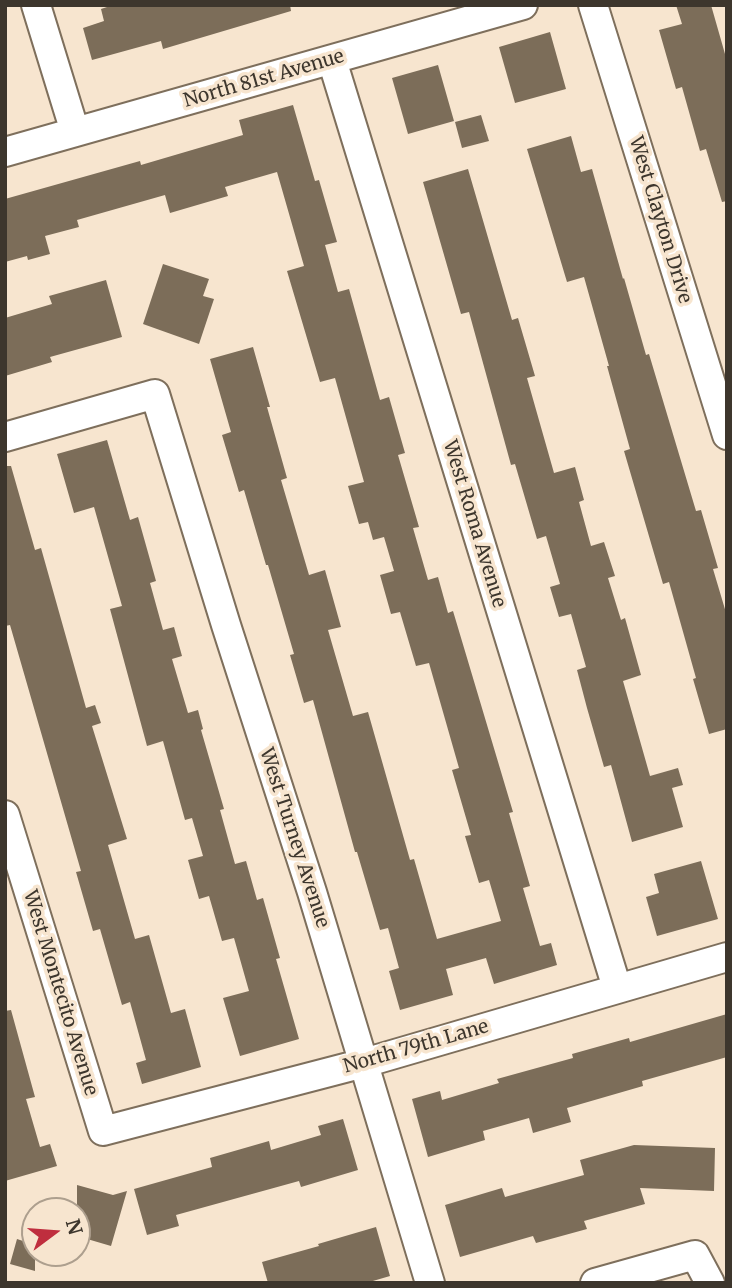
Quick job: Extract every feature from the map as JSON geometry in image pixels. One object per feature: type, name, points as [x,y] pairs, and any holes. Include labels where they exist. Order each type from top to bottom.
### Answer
[{"type":"street","points":[[36,5],[75,132]]},
{"type":"street","name":"North 81st Avenue","points":[[5,152],[523,5]]},
{"type":"street","name":"West Clayton Drive","points":[[593,5],[727,435]]},
{"type":"street","name":"West Roma Avenue","points":[[332,60],[617,988]]},
{"type":"street","name":"West Turney Avenue","points":[[5,437],[155,394],[312,892],[430,1283]]},
{"type":"street","name":"West Montecito Avenue","points":[[5,815],[103,1131]]},
{"type":"street","name":"North 79th Lane","points":[[103,1131],[364,1063],[727,957]]},
{"type":"street","points":[[595,1283],[695,1255],[710,1283]]},
{"type":"building","points":[[113,5],[290,5],[291,11],[163,49],[161,41],[92,60],[83,28],[104,21],[101,9]]},
{"type":"building","points":[[676,5],[711,5],[727,61],[727,201],[722,202],[706,149],[700,151],[682,87],[676,89],[659,30],[682,24]]},
{"type":"building","points":[[550,32],[566,89],[515,103],[499,47]]},
{"type":"building","points":[[438,65],[454,121],[408,134],[392,78]]},
{"type":"building","points":[[293,105],[315,181],[319,180],[337,242],[325,245],[338,292],[349,289],[380,400],[389,397],[405,453],[398,455],[419,527],[413,528],[428,580],[438,577],[448,613],[453,611],[513,812],[509,813],[530,886],[523,888],[540,946],[551,943],[557,965],[494,984],[486,958],[446,969],[453,995],[400,1010],[389,971],[399,968],[388,928],[380,930],[355,852],[313,700],[304,703],[290,655],[294,654],[268,565],[244,490],[239,492],[222,435],[231,432],[210,359],[253,347],[287,478],[281,480],[309,575],[325,570],[341,627],[328,630],[353,716],[368,712],[410,860],[414,859],[437,939],[501,921],[489,880],[479,883],[465,836],[471,835],[452,770],[459,768],[429,663],[416,666],[400,612],[391,614],[380,575],[394,571],[384,537],[373,540],[368,522],[359,524],[348,486],[364,482],[335,378],[320,382],[287,271],[304,266],[277,172],[225,187],[228,196],[170,213],[165,195],[77,220],[79,227],[45,236],[50,254],[5,262],[5,199],[140,161],[141,165],[243,135],[239,120]]},
{"type":"building","points":[[481,115],[489,141],[462,148],[455,122]]},
{"type":"building","points":[[571,136],[581,172],[592,169],[646,355],[649,354],[696,511],[701,510],[718,568],[713,569],[727,616],[727,729],[709,734],[669,582],[663,584],[624,451],[630,449],[584,277],[567,282],[527,149]]},
{"type":"building","points":[[468,169],[512,320],[518,318],[535,376],[527,378],[554,473],[575,467],[584,500],[579,502],[591,546],[604,542],[615,576],[608,578],[621,620],[625,618],[641,675],[623,681],[650,776],[678,768],[683,785],[672,788],[683,827],[632,842],[611,765],[604,767],[587,708],[577,670],[586,667],[571,614],[559,617],[550,587],[560,584],[546,536],[537,539],[515,464],[511,465],[469,312],[461,314],[423,182]]},
{"type":"building","points":[[163,264],[209,279],[203,296],[214,299],[199,344],[143,324]]},
{"type":"building","points":[[106,280],[122,337],[50,357],[52,362],[5,376],[5,318],[52,304],[49,296]]},
{"type":"building","points":[[107,440],[130,520],[138,517],[156,581],[150,583],[163,630],[174,627],[182,656],[172,659],[188,713],[198,710],[203,729],[201,730],[224,809],[220,810],[235,864],[246,861],[257,900],[263,898],[280,958],[276,959],[299,1039],[240,1056],[223,998],[249,991],[234,938],[222,941],[209,896],[199,899],[188,860],[203,856],[192,818],[185,820],[163,741],[147,746],[110,609],[122,606],[94,507],[74,513],[57,454]]},
{"type":"building","points":[[5,466],[11,466],[35,550],[41,548],[86,708],[95,705],[101,723],[92,726],[127,839],[108,845],[135,939],[149,935],[171,1013],[185,1009],[201,1067],[142,1084],[136,1063],[146,1060],[130,1002],[122,1005],[100,929],[93,931],[76,872],[81,871],[10,625],[5,626]]},
{"type":"building","points":[[701,861],[718,919],[657,936],[646,897],[659,893],[654,874]]},
{"type":"building","points":[[11,1010],[35,1097],[26,1099],[40,1147],[50,1144],[57,1166],[5,1181],[5,1011]]},
{"type":"building","points":[[727,1014],[727,1057],[642,1081],[643,1086],[567,1108],[571,1122],[533,1133],[529,1118],[483,1131],[485,1140],[428,1157],[412,1099],[440,1091],[442,1100],[499,1083],[497,1079],[573,1058],[572,1054],[629,1038],[630,1042]]},
{"type":"building","points":[[343,1119],[358,1170],[301,1187],[299,1181],[176,1215],[179,1226],[147,1235],[134,1189],[212,1167],[210,1158],[269,1141],[271,1150],[321,1135],[318,1126]]},
{"type":"building","points":[[634,1145],[715,1148],[714,1191],[640,1188],[645,1204],[584,1221],[587,1229],[536,1243],[533,1236],[460,1257],[445,1205],[502,1188],[505,1197],[584,1175],[580,1160]]},
{"type":"building","points":[[77,1185],[113,1195],[127,1191],[111,1246],[91,1240],[91,1197],[77,1197]]},
{"type":"building","points":[[376,1227],[390,1276],[366,1283],[268,1283],[262,1262]]},
{"type":"building","points":[[17,1239],[21,1240],[21,1267],[35,1267],[35,1271],[10,1264]]}]
